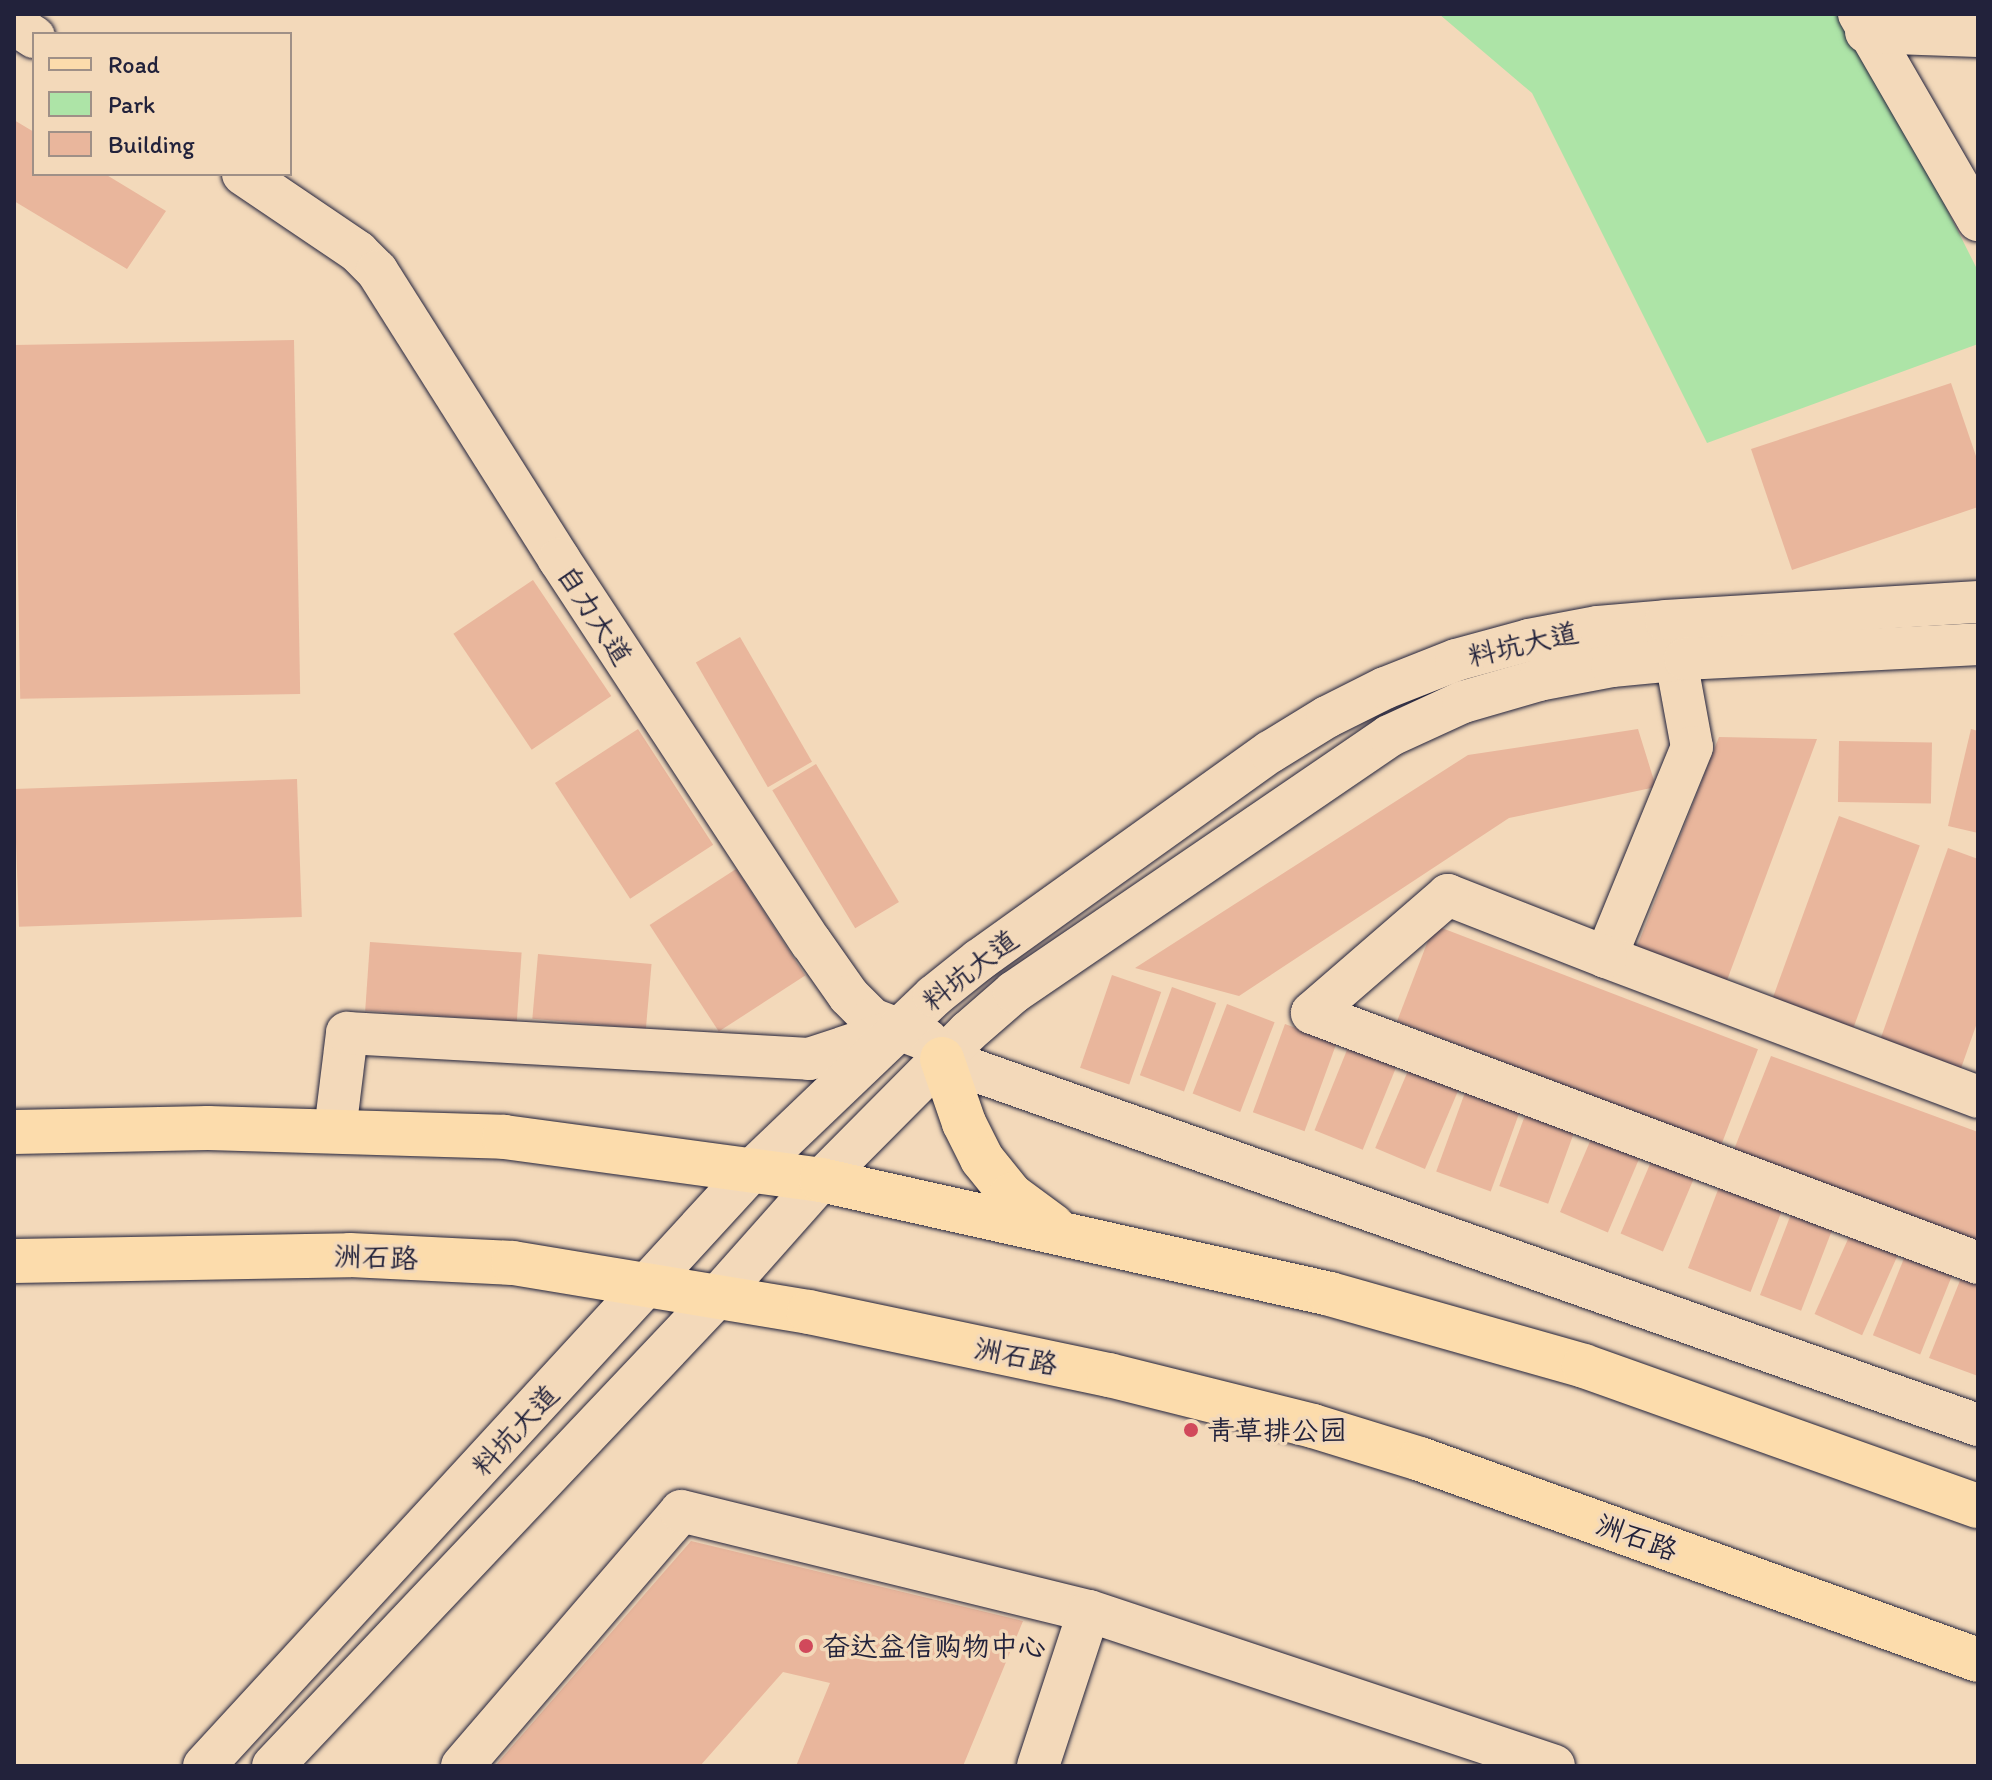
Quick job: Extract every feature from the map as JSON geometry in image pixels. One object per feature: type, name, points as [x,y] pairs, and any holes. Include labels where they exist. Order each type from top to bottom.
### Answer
[{"type":"main road","points":[[942,1059],[964,1123],[982,1159],[1011,1195],[1065,1234]]},
{"type":"main road","points":[[14,1132],[208,1128],[504,1137],[754,1168],[821,1180],[1330,1294],[1584,1366],[1978,1506]]},
{"type":"main road","name":"洲石路","points":[[14,1261],[350,1255],[513,1263],[651,1283],[1109,1375],[1313,1426],[1420,1459],[1978,1660]]},
{"type":"street","points":[[1863,23],[1978,36]]},
{"type":"street","points":[[1863,23],[1978,220]]},
{"type":"street","points":[[14,24],[32,36]]},
{"type":"street","name":"自力大道","points":[[246,176],[358,252],[377,271],[559,559],[849,996],[864,1012],[884,1025],[927,1040],[942,1059]]},
{"type":"street","name":"料坑大道","points":[[204,1766],[754,1168],[899,1029],[979,960],[1270,752],[1327,717],[1399,682],[1456,660],[1529,640],[1598,627],[1978,602]]},
{"type":"street","name":"料坑大道","points":[[273,1766],[718,1296],[821,1180],[1014,992],[1389,736],[1463,702],[1539,680],[1612,666],[1978,644]]},
{"type":"street","points":[[1606,957],[1692,747],[1676,660]]},
{"type":"street","points":[[1978,1097],[1448,895],[1312,1013],[1978,1263]]},
{"type":"street","points":[[335,1131],[347,1033],[809,1059],[899,1029]]},
{"type":"street","points":[[942,1059],[1978,1425]]},
{"type":"street","points":[[462,1766],[681,1511],[1089,1611],[1554,1766]]},
{"type":"street","points":[[1038,1766],[1089,1611]]},
{"type":"green space","points":[[1439,14],[1849,14],[1978,271],[1978,344],[1707,443],[1532,93]]},
{"type":"building","points":[[14,120],[32,131],[32,176],[108,176],[166,211],[127,269],[14,201]]},
{"type":"building","points":[[294,340],[300,694],[20,699],[14,345]]},
{"type":"building","points":[[1951,383],[1978,462],[1978,507],[1792,570],[1751,449]]},
{"type":"building","points":[[533,580],[611,696],[532,750],[453,634]]},
{"type":"building","points":[[740,637],[812,762],[768,787],[696,662]]},
{"type":"building","points":[[638,729],[713,845],[630,899],[555,783]]},
{"type":"building","points":[[1638,729],[1656,787],[1509,818],[1239,996],[1135,968],[1468,755]]},
{"type":"building","points":[[1971,729],[1978,731],[1978,833],[1948,826]]},
{"type":"building","points":[[1719,737],[1817,739],[1723,991],[1633,957]]},
{"type":"building","points":[[1839,741],[1932,743],[1931,804],[1838,802]]},
{"type":"building","points":[[816,764],[899,902],[855,928],[772,790]]},
{"type":"building","points":[[297,779],[302,917],[19,927],[14,789]]},
{"type":"building","points":[[1839,816],[1920,845],[1850,1037],[1769,1008]]},
{"type":"building","points":[[1948,848],[1978,859],[1978,1020],[1959,1074],[1878,1046]]},
{"type":"building","points":[[736,869],[805,976],[719,1032],[650,925]]},
{"type":"building","points":[[1434,925],[1758,1049],[1721,1146],[1397,1021]]},
{"type":"building","points":[[370,942],[522,953],[517,1021],[365,1011]]},
{"type":"building","points":[[538,954],[652,964],[646,1029],[532,1019]]},
{"type":"building","points":[[1112,975],[1161,992],[1129,1085],[1080,1068]]},
{"type":"building","points":[[1172,987],[1216,1003],[1184,1091],[1140,1075]]},
{"type":"building","points":[[1227,1004],[1275,1022],[1240,1112],[1193,1094]]},
{"type":"building","points":[[1285,1024],[1337,1043],[1305,1131],[1253,1112]]},
{"type":"building","points":[[1349,1045],[1397,1064],[1363,1150],[1315,1130]]},
{"type":"building","points":[[1771,1056],[1978,1132],[1978,1244],[1733,1152]]},
{"type":"building","points":[[1410,1066],[1460,1087],[1425,1169],[1375,1148]]},
{"type":"building","points":[[1467,1087],[1522,1107],[1491,1191],[1436,1172]]},
{"type":"building","points":[[1528,1107],[1577,1125],[1548,1204],[1499,1186]]},
{"type":"building","points":[[1594,1132],[1642,1152],[1608,1232],[1560,1212]]},
{"type":"building","points":[[1653,1157],[1695,1175],[1663,1251],[1621,1233]]},
{"type":"building","points":[[1721,1182],[1784,1206],[1751,1292],[1688,1268]]},
{"type":"building","points":[[1793,1209],[1834,1225],[1801,1311],[1760,1295]]},
{"type":"building","points":[[1852,1230],[1900,1251],[1862,1335],[1815,1314]]},
{"type":"building","points":[[1907,1251],[1954,1270],[1920,1354],[1873,1335]]},
{"type":"building","points":[[1963,1273],[1978,1279],[1978,1376],[1929,1358]]},
{"type":"building","name":"奋达益信购物中心","points":[[691,1541],[1023,1621],[963,1766],[796,1766],[830,1683],[783,1672],[700,1766],[495,1766]]},
{"type":"place","name":"青草排公园","points":[[1191,1430]]},
{"type":"place","name":"奋达益信购物中心","points":[[806,1646]]}]
